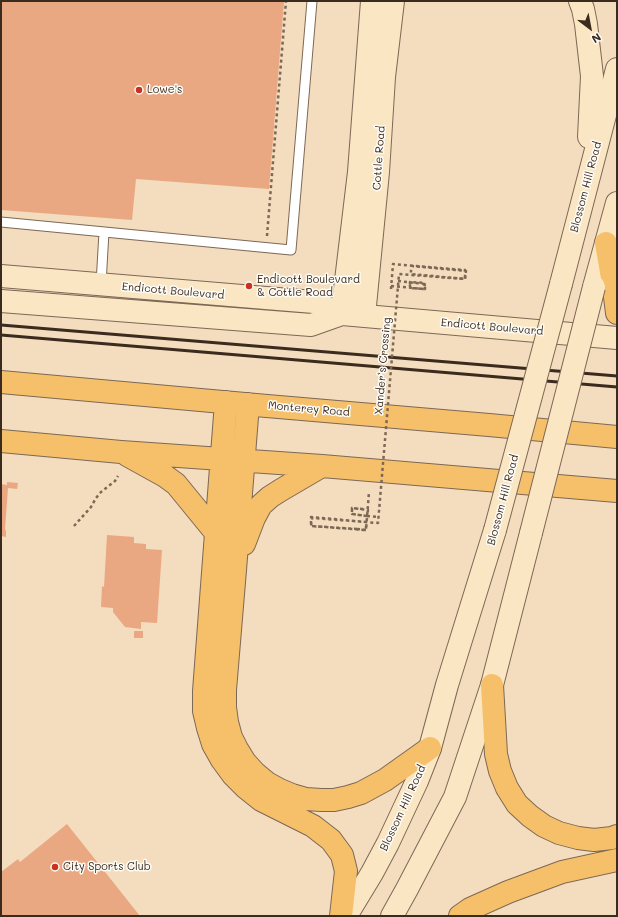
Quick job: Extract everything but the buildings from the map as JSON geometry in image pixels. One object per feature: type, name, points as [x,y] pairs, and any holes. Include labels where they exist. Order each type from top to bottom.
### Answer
[{"type":"main road","name":"Cottle Road","points":[[342,314],[359,172],[372,1]]},
{"type":"main road","name":"Cottle Road","points":[[364,316],[378,172],[384,77],[393,1]]},
{"type":"main road","points":[[580,1],[586,24],[592,76],[586,188]]},
{"type":"main road","name":"Blossom Hill Road","points":[[346,916],[388,843],[417,781],[430,748],[495,530],[617,69]]},
{"type":"main road","points":[[392,916],[455,797],[492,685],[531,533],[604,288],[606,243],[617,203]]},
{"type":"main road","name":"Endicott Boulevard","points":[[1,276],[314,302],[342,314],[617,338]]},
{"type":"main road","points":[[604,288],[617,313]]},
{"type":"main road","name":"Endicott Boulevard","points":[[1,301],[311,326],[342,314]]},
{"type":"main road","name":"Monterey Road","points":[[1,382],[617,437]]},
{"type":"main road","points":[[226,402],[204,691],[204,711],[213,744],[233,775],[261,800],[313,826],[330,840],[342,855],[346,871],[341,916]]},
{"type":"main road","points":[[248,404],[225,690],[227,722],[231,737],[237,749],[245,762],[256,773],[268,783],[280,790],[306,799],[334,800],[354,795],[374,787],[430,748]]},
{"type":"main road","points":[[1,441],[121,452],[322,466],[617,491]]},
{"type":"main road","points":[[121,452],[166,476],[176,484],[216,533]]},
{"type":"main road","points":[[235,570],[254,518],[261,505],[275,493],[322,466]]},
{"type":"main road","points":[[492,685],[496,754],[500,771],[507,788],[518,804],[530,816],[544,826],[559,833],[594,840],[617,836]]},
{"type":"main road","points":[[460,916],[470,909],[508,892],[562,872],[617,860]]},
{"type":"lane","points":[[1,222],[291,250],[312,1]]},
{"type":"lane","points":[[101,284],[104,232]]},
{"type":"path","points":[[266,247],[286,1]]},
{"type":"path","points":[[398,281],[399,274],[465,279],[466,271],[458,270],[450,270],[435,268],[427,268],[412,266],[411,274],[464,279],[465,275],[465,270],[393,264],[391,287],[424,289],[425,283],[410,282],[410,285],[410,288],[425,289],[425,284],[418,283],[412,282],[398,281]]},
{"type":"path","name":"Xander’s Crossing","points":[[378,517],[398,281]]},
{"type":"path","points":[[74,526],[91,507],[101,492],[115,481],[118,476]]},
{"type":"path","points":[[367,509],[352,508],[352,514],[359,515],[367,516],[368,512],[368,510],[352,508],[352,514],[378,517],[378,523],[370,523],[363,522],[312,518],[311,526],[366,530],[366,526],[366,522],[311,517],[311,526],[334,527],[366,530],[367,509],[369,492]]},
{"type":"railway","points":[[1,325],[617,376]]},
{"type":"railway","points":[[1,335],[617,387]]},
{"type":"place","name":"Lowe's","points":[[139,90]]},
{"type":"place","name":"Endicott Boulevard & Cottle Road","points":[[249,286]]},
{"type":"place","name":"City Sports Club","points":[[55,867]]}]
